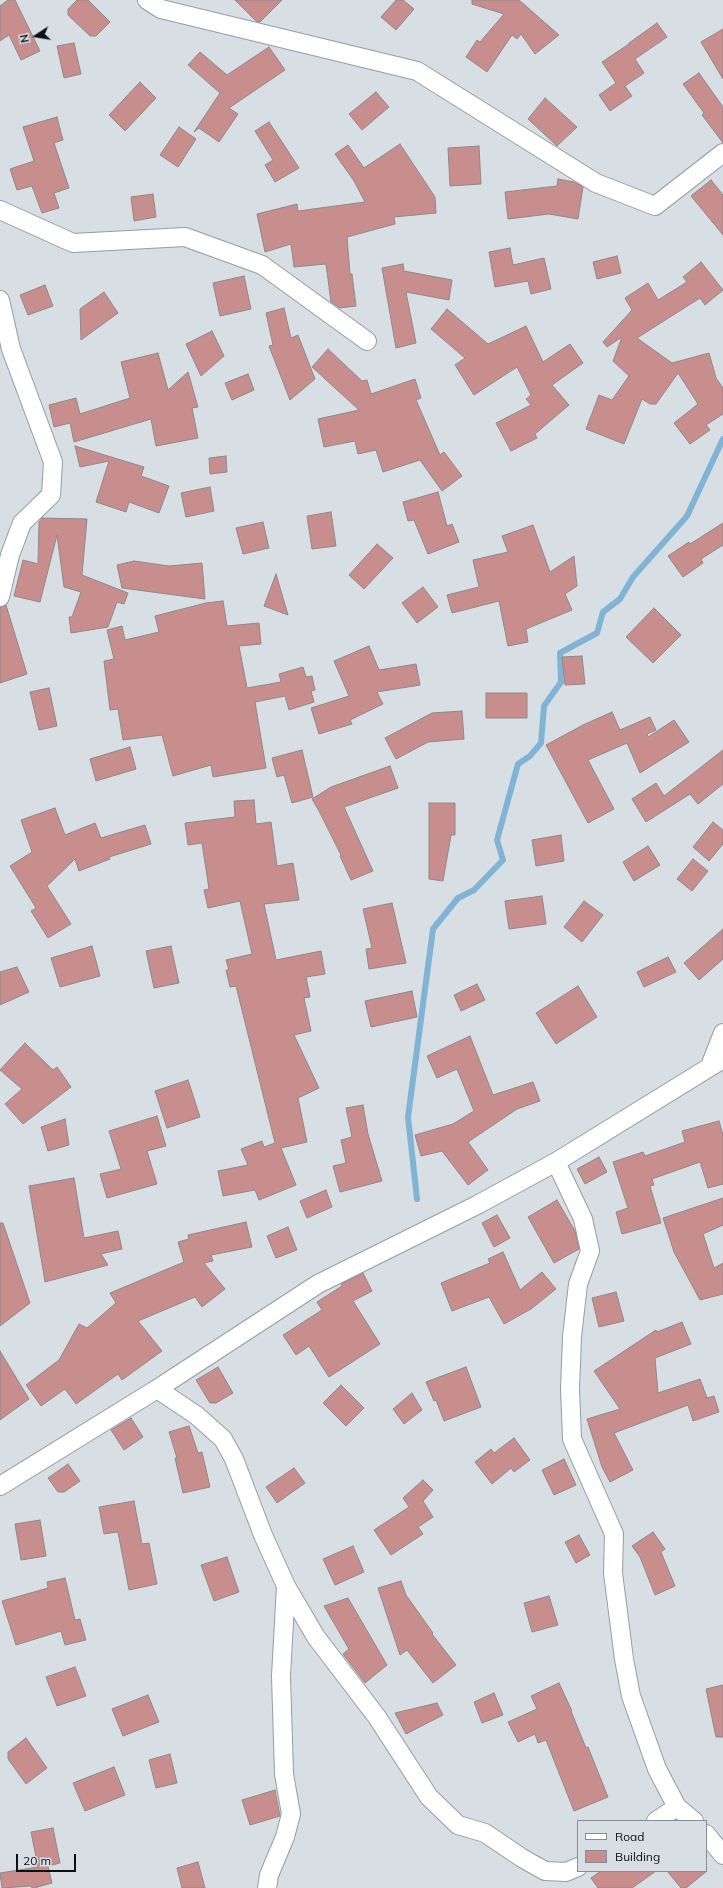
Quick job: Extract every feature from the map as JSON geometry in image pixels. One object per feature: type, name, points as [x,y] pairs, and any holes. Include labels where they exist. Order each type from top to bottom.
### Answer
[{"type":"street","points":[[147,0],[161,9],[417,71],[596,183],[654,206],[723,153]]},
{"type":"street","points":[[0,210],[74,243],[185,237],[262,265],[367,341]]},
{"type":"street","points":[[0,300],[11,349],[53,462],[51,495],[22,523],[10,555],[0,597]]},
{"type":"street","points":[[0,1486],[157,1389],[318,1284],[477,1205],[556,1162],[717,1063],[723,1033]]},
{"type":"street","points":[[556,1162],[582,1219],[590,1251],[578,1284],[572,1337],[570,1389],[572,1439],[614,1534],[613,1573],[624,1659],[631,1696],[657,1769],[678,1807],[693,1820]]},
{"type":"street","points":[[157,1389],[196,1415],[223,1439],[234,1459],[263,1534],[286,1586],[316,1637],[377,1717],[429,1797],[458,1825],[485,1833],[522,1858],[545,1871],[566,1872],[577,1868]]},
{"type":"street","points":[[267,1888],[269,1875],[285,1837],[291,1814],[284,1774],[282,1676],[286,1586]]},
{"type":"street","points":[[658,1820],[678,1807]]},
{"type":"street","points":[[707,1835],[723,1855]]},
{"type":"building","points":[[8,0],[15,0],[40,51],[21,60],[9,35],[0,41],[0,6]]},
{"type":"building","points":[[77,0],[88,0],[110,22],[96,36],[90,36],[68,15],[68,9]]},
{"type":"building","points":[[235,0],[282,0],[260,22],[257,22]]},
{"type":"building","points":[[396,0],[403,0],[414,9],[396,30],[381,17]]},
{"type":"building","points":[[472,0],[519,0],[559,35],[535,54],[521,34],[517,39],[512,35],[487,72],[466,57],[477,40],[480,42],[504,14],[472,4]]},
{"type":"building","points":[[657,23],[667,37],[635,59],[644,73],[625,86],[632,96],[610,111],[599,95],[616,83],[602,62]]},
{"type":"building","points":[[723,29],[723,79],[701,42]]},
{"type":"building","points":[[74,43],[81,74],[64,78],[57,46]]},
{"type":"building","points":[[269,47],[285,70],[229,108],[238,114],[219,142],[199,128],[194,132],[220,93],[188,65],[200,52],[227,75]]},
{"type":"building","points":[[699,73],[723,107],[723,143],[702,115],[704,113],[683,84]]},
{"type":"building","points":[[140,82],[156,98],[125,131],[109,115]]},
{"type":"building","points":[[376,92],[389,107],[362,130],[349,114]]},
{"type":"building","points":[[545,98],[577,127],[557,146],[528,119]]},
{"type":"building","points":[[57,117],[63,140],[54,143],[69,188],[54,193],[59,208],[42,213],[32,186],[17,190],[10,169],[34,161],[23,127]]},
{"type":"building","points":[[269,122],[299,168],[275,182],[265,165],[273,160],[255,131]]},
{"type":"building","points":[[179,127],[196,139],[178,167],[160,155]]},
{"type":"building","points":[[400,144],[435,197],[436,213],[394,217],[395,224],[347,237],[350,274],[352,274],[356,306],[340,308],[331,302],[326,264],[294,267],[291,244],[265,252],[257,214],[297,204],[298,211],[365,202],[354,181],[335,154],[348,145],[364,168]]},
{"type":"building","points":[[479,146],[481,184],[450,186],[448,148]]},
{"type":"building","points":[[558,179],[574,182],[583,187],[578,219],[549,214],[508,219],[505,192],[557,186]]},
{"type":"building","points":[[711,180],[723,195],[723,235],[691,196]]},
{"type":"building","points":[[153,194],[156,217],[134,221],[131,197]]},
{"type":"building","points":[[510,248],[513,265],[544,258],[551,289],[531,294],[528,281],[495,287],[489,252]]},
{"type":"building","points":[[617,256],[621,273],[597,279],[593,262]]},
{"type":"building","points":[[701,262],[723,290],[705,305],[700,298],[637,338],[672,363],[709,353],[716,378],[723,388],[723,414],[706,425],[710,430],[690,444],[674,423],[698,404],[678,373],[656,404],[650,404],[642,399],[624,444],[586,429],[599,395],[612,400],[629,376],[613,361],[622,337],[607,347],[603,342],[632,310],[625,298],[648,283],[658,300],[687,282],[683,277]]},
{"type":"building","points":[[403,264],[404,271],[452,280],[449,300],[406,292],[416,343],[396,348],[382,268]]},
{"type":"building","points":[[244,276],[251,309],[220,316],[213,283]]},
{"type":"building","points":[[45,285],[53,306],[28,315],[20,295]]},
{"type":"building","points":[[104,292],[118,313],[81,340],[80,309]]},
{"type":"building","points":[[284,308],[291,338],[298,335],[315,379],[290,400],[269,346],[273,345],[266,313]]},
{"type":"building","points":[[447,309],[488,344],[526,326],[543,362],[570,344],[583,363],[552,385],[569,405],[535,434],[537,438],[511,451],[496,423],[531,405],[526,399],[531,395],[517,367],[474,395],[455,365],[465,358],[431,329]]},
{"type":"building","points":[[212,331],[224,356],[201,376],[186,344]]},
{"type":"building","points":[[328,349],[362,381],[367,380],[371,394],[415,379],[421,398],[416,400],[440,455],[444,452],[462,476],[442,491],[420,460],[383,472],[376,450],[358,454],[355,441],[324,447],[318,419],[359,410],[312,367]]},
{"type":"building","points":[[158,353],[168,390],[188,372],[198,407],[192,408],[198,438],[156,446],[151,419],[74,442],[70,423],[54,427],[49,405],[76,398],[80,414],[130,398],[121,362]]},
{"type":"building","points":[[248,374],[254,390],[232,400],[225,383]]},
{"type":"building","points":[[75,446],[144,467],[141,476],[169,486],[159,513],[129,502],[126,512],[96,502],[109,461],[80,467]]},
{"type":"building","points":[[226,456],[227,472],[210,474],[209,458]]},
{"type":"building","points":[[210,487],[214,511],[186,517],[181,493]]},
{"type":"building","points":[[438,492],[447,526],[452,524],[459,542],[428,554],[414,520],[408,521],[403,502]]},
{"type":"building","points":[[331,512],[336,546],[312,549],[307,516]]},
{"type":"building","points":[[42,518],[87,519],[82,575],[128,593],[124,604],[117,602],[108,627],[71,633],[69,617],[72,617],[81,592],[64,587],[57,535],[40,602],[14,596],[23,560],[38,564],[39,522]]},
{"type":"building","points":[[263,522],[269,548],[243,554],[236,528]]},
{"type":"building","points":[[723,523],[723,545],[701,559],[703,563],[683,577],[668,556],[689,542],[690,544]]},
{"type":"building","points":[[533,525],[550,572],[574,556],[577,586],[565,594],[572,610],[526,629],[528,642],[508,646],[499,601],[452,613],[447,595],[479,587],[473,560],[508,552],[502,536]]},
{"type":"building","points":[[377,544],[393,558],[364,589],[349,575]]},
{"type":"building","points":[[134,561],[169,566],[202,563],[205,599],[122,588],[117,565]]},
{"type":"building","points":[[276,574],[288,615],[264,606]]},
{"type":"building","points":[[423,587],[438,607],[417,623],[402,603]]},
{"type":"building","points":[[223,601],[227,626],[259,623],[261,644],[239,646],[247,688],[281,682],[279,674],[303,667],[306,677],[312,676],[315,690],[311,691],[314,702],[289,710],[285,696],[255,702],[266,768],[213,777],[211,765],[173,776],[162,735],[123,740],[118,709],[110,710],[104,661],[114,659],[107,630],[122,626],[125,640],[159,632],[155,616],[206,603]]},
{"type":"building","points":[[6,605],[27,674],[0,683],[0,607]]},
{"type":"building","points":[[654,608],[681,635],[653,663],[626,637]]},
{"type":"building","points":[[369,646],[379,670],[416,664],[420,685],[377,692],[383,704],[350,720],[352,724],[319,734],[311,708],[349,696],[334,661]]},
{"type":"building","points":[[582,656],[585,684],[565,685],[562,657]]},
{"type":"building","points":[[49,688],[57,726],[39,730],[30,692]]},
{"type":"building","points":[[486,693],[527,693],[527,718],[486,718]]},
{"type":"building","points":[[462,711],[464,739],[428,742],[396,759],[385,738],[432,713]]},
{"type":"building","points":[[612,712],[620,730],[650,717],[656,730],[647,734],[648,737],[674,720],[689,742],[640,773],[627,743],[588,760],[614,809],[588,823],[546,745],[583,725]]},
{"type":"building","points":[[130,747],[136,769],[96,781],[90,759]]},
{"type":"building","points":[[302,750],[313,797],[292,803],[284,775],[277,777],[272,758]]},
{"type":"building","points":[[723,750],[723,784],[698,804],[690,794],[646,822],[632,799],[656,783],[664,796]]},
{"type":"building","points":[[390,766],[398,788],[344,807],[373,871],[351,880],[340,856],[341,855],[312,799],[331,787]]},
{"type":"building","points":[[254,800],[256,824],[271,822],[277,866],[293,863],[299,900],[264,904],[276,960],[321,951],[325,974],[306,977],[310,997],[304,998],[311,1031],[294,1035],[319,1088],[298,1098],[307,1142],[281,1148],[296,1185],[259,1200],[255,1190],[223,1196],[218,1171],[248,1165],[241,1149],[262,1141],[264,1147],[275,1143],[236,986],[230,987],[226,970],[229,970],[226,960],[252,954],[240,901],[208,908],[204,890],[209,889],[202,843],[188,845],[185,823],[235,817],[234,801]]},
{"type":"building","points":[[429,803],[455,803],[455,835],[451,835],[443,881],[429,879]]},
{"type":"building","points":[[55,808],[65,835],[95,823],[101,838],[145,825],[151,844],[109,857],[110,859],[79,871],[75,859],[47,886],[71,924],[48,938],[31,911],[36,908],[10,866],[32,852],[21,820]]},
{"type":"building","points":[[713,822],[723,830],[723,844],[709,861],[693,847]]},
{"type":"building","points":[[561,835],[564,861],[536,866],[532,840]]},
{"type":"building","points":[[648,846],[660,865],[634,881],[623,862]]},
{"type":"building","points":[[693,859],[708,871],[692,891],[677,879]]},
{"type":"building","points":[[542,896],[546,924],[509,929],[505,901]]},
{"type":"building","points":[[584,901],[603,915],[582,942],[564,927]]},
{"type":"building","points":[[392,903],[406,963],[369,969],[366,949],[372,948],[363,909]]},
{"type":"building","points":[[723,929],[723,959],[699,980],[684,963]]},
{"type":"building","points":[[92,946],[100,976],[60,987],[51,958]]},
{"type":"building","points":[[171,946],[179,983],[154,988],[146,951]]},
{"type":"building","points":[[668,957],[676,972],[644,987],[637,972]]},
{"type":"building","points":[[17,967],[29,992],[0,1005],[0,972]]},
{"type":"building","points":[[477,984],[485,1000],[461,1011],[454,995]]},
{"type":"building","points":[[578,986],[597,1017],[556,1044],[536,1013]]},
{"type":"building","points":[[412,991],[417,1017],[371,1027],[365,1001]]},
{"type":"building","points":[[470,1036],[493,1095],[533,1082],[540,1101],[517,1109],[468,1142],[488,1170],[468,1185],[442,1151],[421,1156],[415,1135],[453,1124],[474,1111],[457,1069],[437,1078],[427,1056]]},
{"type":"building","points":[[25,1043],[53,1070],[57,1067],[71,1087],[23,1124],[5,1104],[22,1089],[0,1070]]},
{"type":"building","points":[[188,1080],[200,1117],[167,1128],[155,1091]]},
{"type":"building","points":[[363,1105],[368,1134],[382,1181],[340,1192],[333,1166],[346,1163],[341,1140],[352,1137],[346,1108]]},
{"type":"building","points":[[157,1116],[166,1146],[147,1151],[157,1184],[107,1198],[100,1174],[121,1169],[109,1131]]},
{"type":"building","points":[[65,1119],[69,1145],[48,1151],[41,1127]]},
{"type":"building","points":[[719,1121],[723,1135],[723,1184],[708,1188],[700,1162],[652,1179],[654,1185],[650,1186],[661,1223],[622,1234],[616,1212],[628,1208],[613,1162],[643,1152],[645,1156],[685,1142],[682,1131]]},
{"type":"building","points":[[599,1157],[607,1172],[585,1184],[577,1169]]},
{"type":"building","points":[[74,1178],[84,1238],[118,1231],[122,1249],[101,1254],[108,1265],[45,1282],[29,1186]]},
{"type":"building","points":[[326,1190],[332,1207],[307,1218],[300,1201]]},
{"type":"building","points":[[723,1198],[723,1225],[703,1234],[714,1268],[723,1263],[723,1294],[700,1300],[674,1252],[663,1218]]},
{"type":"building","points":[[557,1200],[575,1231],[579,1249],[554,1263],[528,1217]]},
{"type":"building","points":[[497,1215],[510,1238],[494,1247],[482,1223]]},
{"type":"building","points":[[246,1222],[252,1247],[211,1255],[213,1261],[204,1263],[225,1289],[202,1307],[195,1297],[138,1321],[162,1351],[122,1380],[118,1374],[76,1404],[65,1389],[41,1406],[26,1385],[59,1360],[79,1324],[87,1328],[116,1303],[110,1293],[184,1262],[178,1242],[189,1239],[188,1235]]},
{"type":"building","points":[[0,1223],[3,1223],[30,1303],[0,1326]]},
{"type":"building","points":[[288,1227],[297,1250],[276,1258],[267,1236]]},
{"type":"building","points":[[503,1252],[520,1290],[542,1272],[556,1289],[531,1309],[504,1324],[489,1297],[452,1311],[441,1283],[490,1263],[488,1259]]},
{"type":"building","points":[[363,1273],[372,1291],[353,1301],[380,1344],[329,1377],[309,1346],[296,1355],[283,1335],[322,1310],[317,1302],[342,1286],[341,1284]]},
{"type":"building","points":[[616,1292],[624,1321],[599,1327],[592,1298]]},
{"type":"building","points":[[682,1322],[691,1344],[655,1358],[658,1393],[700,1379],[707,1398],[714,1396],[719,1412],[693,1421],[688,1405],[614,1433],[633,1470],[610,1482],[602,1467],[587,1419],[620,1409],[594,1371],[656,1330],[657,1332]]},
{"type":"building","points":[[0,1351],[29,1399],[0,1420]]},
{"type":"building","points":[[218,1367],[233,1393],[216,1403],[210,1403],[196,1380]]},
{"type":"building","points":[[466,1367],[481,1407],[444,1421],[436,1400],[434,1401],[426,1382]]},
{"type":"building","points":[[341,1385],[364,1408],[346,1426],[323,1403]]},
{"type":"building","points":[[412,1393],[422,1410],[404,1424],[393,1409]]},
{"type":"building","points":[[131,1418],[143,1437],[124,1450],[111,1430]]},
{"type":"building","points":[[189,1426],[198,1453],[202,1452],[210,1487],[183,1493],[175,1458],[177,1458],[169,1432]]},
{"type":"building","points":[[514,1438],[530,1460],[514,1472],[511,1468],[492,1484],[475,1462],[491,1449],[494,1453]]},
{"type":"building","points":[[564,1459],[576,1485],[554,1495],[542,1470]]},
{"type":"building","points":[[68,1464],[80,1481],[64,1492],[58,1492],[48,1478]]},
{"type":"building","points":[[294,1468],[305,1483],[277,1503],[266,1487]]},
{"type":"building","points":[[423,1480],[433,1490],[423,1501],[433,1517],[418,1527],[423,1534],[391,1555],[374,1530],[409,1507],[403,1498]]},
{"type":"building","points":[[134,1501],[142,1544],[149,1543],[157,1584],[129,1590],[118,1532],[104,1534],[99,1507]]},
{"type":"building","points":[[40,1520],[46,1556],[21,1560],[15,1524]]},
{"type":"building","points":[[653,1532],[665,1549],[661,1552],[675,1586],[655,1595],[640,1557],[632,1546]]},
{"type":"building","points":[[579,1535],[590,1555],[576,1563],[565,1542]]},
{"type":"building","points":[[353,1546],[364,1572],[335,1585],[323,1559]]},
{"type":"building","points":[[227,1557],[239,1592],[214,1601],[201,1565]]},
{"type":"building","points":[[65,1578],[75,1620],[80,1619],[86,1640],[65,1645],[61,1631],[16,1645],[2,1601],[48,1588],[47,1582]]},
{"type":"building","points":[[401,1581],[406,1595],[433,1633],[432,1634],[456,1665],[433,1683],[407,1650],[400,1655],[378,1588]]},
{"type":"building","points":[[549,1596],[558,1625],[532,1632],[524,1603]]},
{"type":"building","points":[[348,1598],[387,1665],[365,1683],[343,1654],[349,1649],[324,1606]]},
{"type":"building","points":[[75,1667],[86,1696],[57,1706],[46,1677]]},
{"type":"building","points":[[559,1683],[572,1711],[586,1748],[588,1747],[608,1797],[574,1811],[546,1740],[538,1743],[535,1734],[518,1742],[508,1722],[537,1709],[531,1696]]},
{"type":"building","points":[[723,1685],[723,1737],[716,1737],[706,1689]]},
{"type":"building","points":[[494,1693],[503,1715],[482,1723],[474,1702]]},
{"type":"building","points":[[148,1695],[159,1722],[123,1736],[112,1709]]},
{"type":"building","points":[[437,1703],[443,1715],[406,1734],[395,1713]]},
{"type":"building","points":[[26,1738],[47,1768],[26,1784],[8,1759],[8,1752]]},
{"type":"building","points":[[170,1754],[177,1783],[156,1788],[149,1760]]},
{"type":"building","points":[[114,1767],[125,1795],[85,1811],[73,1783]]},
{"type":"building","points":[[275,1790],[280,1816],[250,1825],[242,1800]]},
{"type":"building","points":[[53,1828],[60,1863],[48,1866],[52,1883],[34,1888],[31,1886],[2,1888],[0,1873],[38,1867],[31,1832]]},
{"type":"building","points":[[198,1862],[205,1888],[182,1888],[177,1868]]},
{"type":"building","points":[[600,1872],[655,1872],[632,1888],[598,1888],[591,1878]]},
{"type":"building","points":[[668,1872],[706,1872],[686,1888],[681,1888]]},
{"type":"waterway","points":[[417,1199],[408,1117],[433,929],[458,898],[474,890],[503,860],[497,840],[518,764],[530,756],[541,743],[544,706],[561,682],[560,653],[597,633],[603,612],[620,599],[633,577],[687,516],[723,439]]}]
